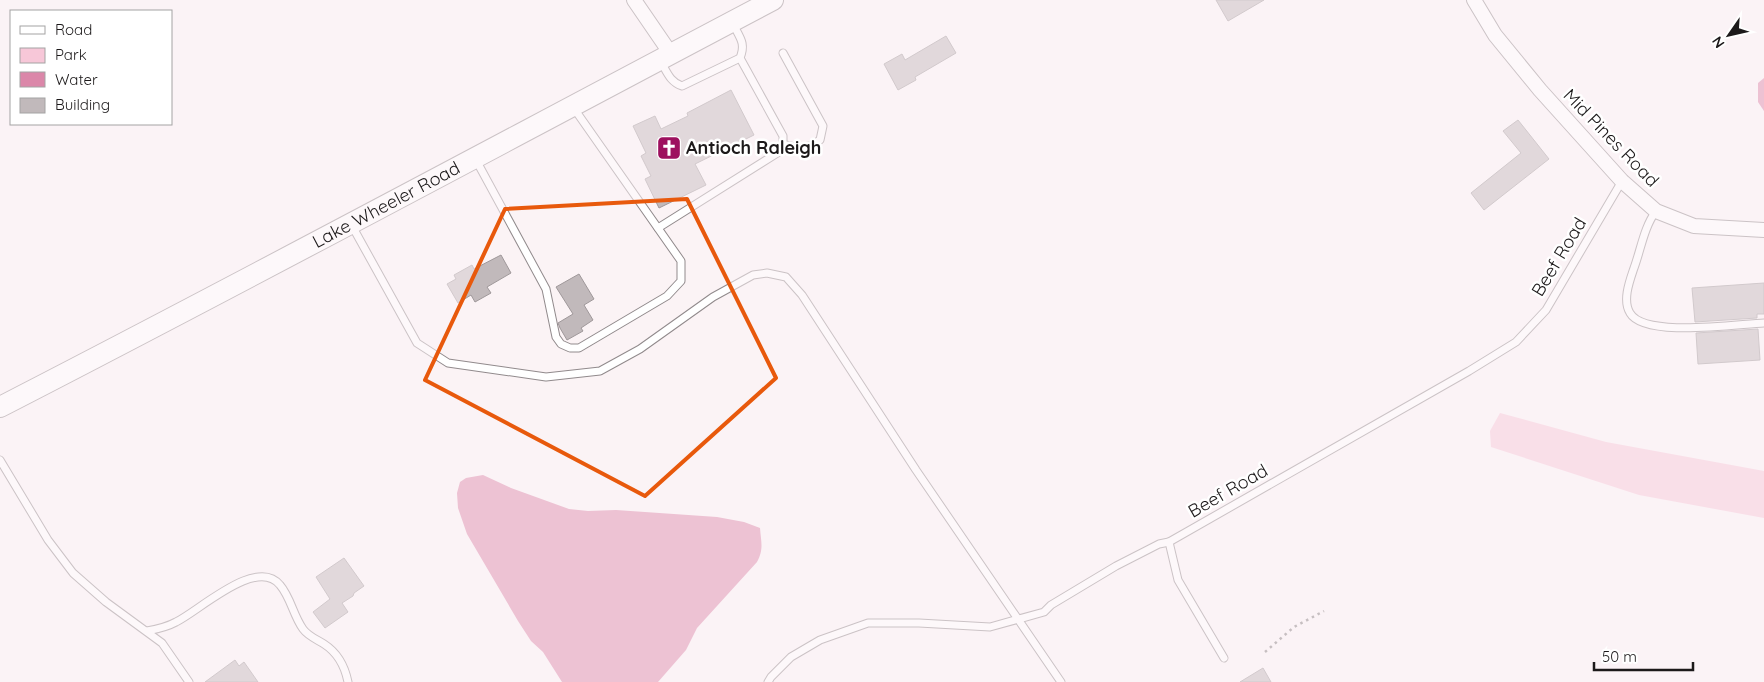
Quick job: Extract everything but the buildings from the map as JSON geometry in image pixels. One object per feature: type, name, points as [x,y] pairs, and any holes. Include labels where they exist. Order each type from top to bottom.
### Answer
[{"type":"street","points":[[634,0],[665,57]]},
{"type":"street","name":"Lake Wheeler Road","points":[[0,407],[773,0]]},
{"type":"street","name":"Mid Pines Road","points":[[1474,0],[1495,35],[1540,90],[1622,181],[1656,211],[1694,226],[1764,230]]},
{"type":"lane","points":[[665,57],[669,77],[675,83],[682,86],[740,58],[743,43],[732,22]]},
{"type":"lane","points":[[783,54],[823,126],[820,140],[810,147],[795,148],[783,144]]},
{"type":"lane","points":[[658,228],[779,152],[783,144],[783,136],[740,58]]},
{"type":"lane","points":[[474,158],[546,289],[556,337],[561,344],[570,348],[579,348],[643,312],[667,296],[681,281],[681,262],[572,106]]},
{"type":"lane","name":"Beef Road","points":[[768,682],[791,657],[805,648],[820,640],[868,623],[919,623],[990,627],[1044,612],[1051,605],[1116,566],[1160,544],[1169,542],[1469,371],[1516,342],[1546,310],[1622,181]]},
{"type":"lane","points":[[1656,211],[1648,221],[1626,299],[1629,312],[1634,318],[1647,324],[1670,328],[1764,323]]},
{"type":"lane","points":[[350,224],[417,343],[448,363],[546,376],[600,371],[640,349],[713,298],[753,275],[767,273],[786,277],[802,296],[916,470],[1061,682]]},
{"type":"lane","points":[[0,460],[48,540],[73,573],[106,602],[162,643],[189,682]]},
{"type":"lane","points":[[1169,542],[1178,580],[1224,658]]},
{"type":"lane","points":[[147,631],[163,629],[178,622],[247,578],[264,576],[279,583],[288,598],[297,621],[307,634],[336,655],[346,670],[348,682]]},
{"type":"path","points":[[1265,652],[1294,627],[1324,611]]},
{"type":"highlighted area","points":[[687,199],[776,378],[645,496],[425,380],[505,209]]},
{"type":"green space","points":[[1500,413],[1606,442],[1764,471],[1764,518],[1639,495],[1491,447],[1490,431]]},
{"type":"water","points":[[1764,78],[1764,111],[1758,102],[1758,83]]},
{"type":"water","points":[[483,475],[511,488],[569,509],[588,511],[616,510],[717,517],[744,522],[760,528],[761,553],[757,562],[697,628],[686,650],[658,682],[562,682],[543,652],[531,641],[518,621],[467,534],[458,508],[457,493],[460,482],[466,478]]},
{"type":"place","name":"Antioch Raleigh","points":[[669,148]]}]
